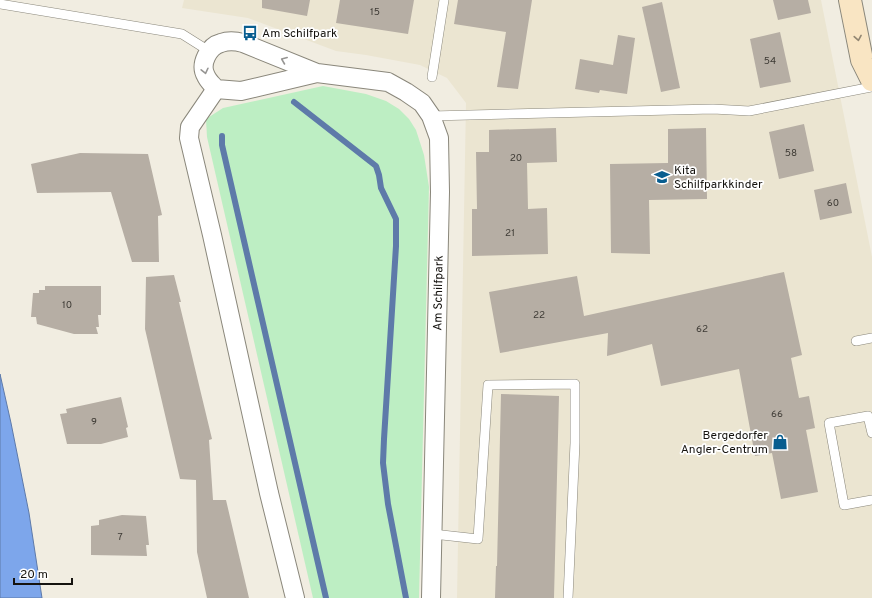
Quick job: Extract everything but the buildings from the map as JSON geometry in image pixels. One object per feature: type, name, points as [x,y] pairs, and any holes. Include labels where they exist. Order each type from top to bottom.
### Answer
[{"type":"main road","points":[[850,0],[862,60],[872,80]]},
{"type":"street","name":"Am Schilfpark","points":[[209,51],[219,43],[231,41],[243,43],[317,73],[388,82],[422,103],[431,116],[439,138],[440,192],[431,598]]},
{"type":"street","points":[[209,51],[204,63],[205,76],[216,89],[190,127],[189,138],[269,493],[295,598]]},
{"type":"street","name":"Am Schilfpark","points":[[216,89],[241,91],[317,73]]},
{"type":"lane","points":[[432,77],[444,0]]},
{"type":"lane","points":[[0,4],[182,34],[209,51]]},
{"type":"lane","points":[[431,116],[713,109],[748,111],[872,87]]},
{"type":"lane","points":[[856,341],[872,338]]},
{"type":"lane","points":[[432,534],[478,539],[488,386],[575,384],[575,443],[568,598]]},
{"type":"lane","points":[[872,433],[868,416],[829,423],[844,505],[872,500]]},
{"type":"shaded area","points":[[184,0],[821,0],[872,257],[872,598],[457,598],[466,103],[447,78],[420,65],[336,51],[248,18],[182,8]]},
{"type":"green space","points":[[323,86],[366,94],[386,101],[399,109],[409,119],[416,130],[424,155],[429,187],[419,598],[313,598],[207,137],[206,119],[223,108]]},
{"type":"water","points":[[0,374],[29,513],[42,598],[0,598]]},
{"type":"waterway","points":[[294,102],[376,166],[381,188],[396,219],[396,246],[383,463],[388,504],[406,598]]},
{"type":"waterway","points":[[222,136],[222,145],[326,598]]},
{"type":"place","name":"Am Schilfpark","points":[[250,33]]},
{"type":"place","name":"Kita Schilfparkkinder","points":[[662,177]]},
{"type":"place","name":"Bergedorfer Angler-Centrum","points":[[780,442]]}]
